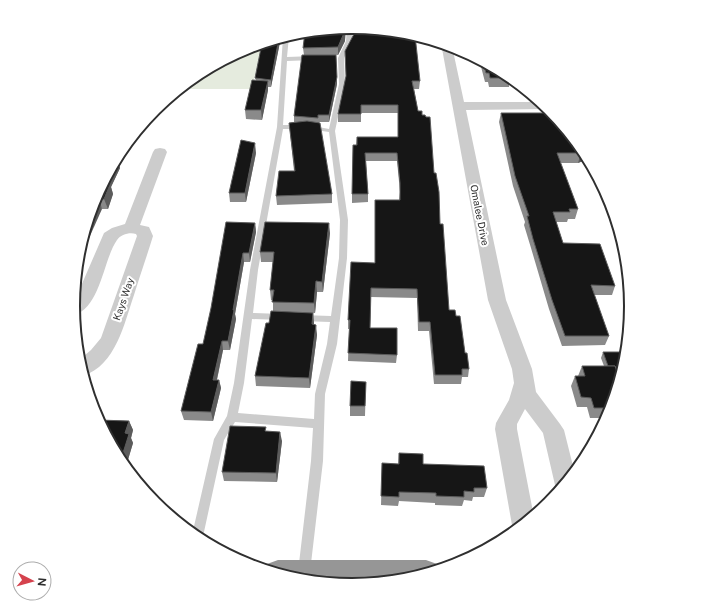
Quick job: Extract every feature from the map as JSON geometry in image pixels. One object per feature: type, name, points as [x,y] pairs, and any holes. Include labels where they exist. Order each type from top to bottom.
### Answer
[{"type":"highway","points":[[305,575],[400,575]]},
{"type":"street","name":"Omalee Drive","points":[[447,51],[497,300],[508,336],[515,348],[522,369],[524,383],[532,403],[553,430],[564,478]]},
{"type":"street","points":[[458,106],[536,106]]},
{"type":"street","points":[[80,302],[86,296],[110,237],[116,232],[132,228],[160,152]]},
{"type":"street","name":"Kays Way","points":[[86,365],[96,358],[106,347],[145,236],[143,231],[132,228]]},
{"type":"street","name":"Omalee Drive","points":[[523,519],[506,430],[507,423],[519,401],[524,383]]},
{"type":"lane","points":[[292,572],[317,461],[320,394],[332,344],[343,258],[344,220],[332,131],[342,84],[338,58],[349,41],[349,34]]},
{"type":"lane","points":[[199,531],[219,439],[232,417],[239,383],[254,270],[280,127],[285,42]]},
{"type":"lane","points":[[284,59],[320,58]]},
{"type":"lane","points":[[280,127],[308,127],[332,131]]},
{"type":"lane","points":[[248,316],[336,320]]},
{"type":"lane","points":[[232,417],[318,424]]},
{"type":"shaded area","points":[[261,50],[252,89],[188,89],[232,62]]},
{"type":"building","points":[[354,34],[388,36],[416,41],[420,81],[412,81],[418,111],[422,111],[422,115],[425,115],[426,117],[430,117],[434,173],[436,173],[439,192],[440,224],[443,224],[449,310],[455,310],[456,316],[460,316],[465,353],[467,353],[469,369],[462,369],[462,375],[435,375],[430,322],[419,322],[417,289],[371,288],[370,328],[397,328],[397,355],[348,353],[351,262],[375,263],[375,200],[400,200],[400,183],[397,153],[365,153],[368,194],[352,194],[353,145],[357,145],[357,137],[398,137],[398,105],[361,105],[361,114],[338,114],[346,76],[345,51]]},
{"type":"building","points":[[343,35],[338,47],[303,48],[304,38]]},
{"type":"building","points":[[278,44],[271,80],[255,78],[261,50]]},
{"type":"building","points":[[302,55],[336,55],[337,77],[329,115],[318,115],[318,118],[294,116]]},
{"type":"building","points":[[485,69],[501,78],[490,78],[489,73],[486,73]]},
{"type":"building","points":[[252,80],[268,81],[261,110],[245,110]]},
{"type":"building","points":[[501,113],[544,113],[578,153],[557,153],[578,209],[569,209],[570,212],[553,212],[563,243],[600,244],[615,286],[591,285],[609,336],[565,336],[552,300],[533,239],[527,216],[529,216],[515,176]]},
{"type":"building","points":[[307,121],[320,123],[332,194],[276,196],[279,171],[295,171],[289,123]]},
{"type":"building","points":[[241,140],[255,143],[245,193],[229,193]]},
{"type":"building","points":[[110,184],[104,199],[102,199]]},
{"type":"building","points":[[226,222],[255,223],[249,253],[243,253],[228,341],[222,341],[213,380],[219,380],[211,412],[181,411],[198,344],[203,344]]},
{"type":"building","points":[[265,222],[329,223],[322,282],[316,281],[314,303],[272,302],[274,290],[270,290],[274,252],[260,252]]},
{"type":"building","points":[[271,311],[313,313],[312,324],[316,325],[309,378],[255,376],[266,323],[269,323]]},
{"type":"building","points":[[603,352],[621,352],[617,371],[615,366],[608,366]]},
{"type":"building","points":[[582,366],[615,366],[617,372],[605,408],[594,408],[591,398],[581,397],[575,376],[585,376]]},
{"type":"building","points":[[351,381],[366,382],[365,406],[350,406]]},
{"type":"building","points":[[105,420],[129,421],[125,433],[129,434],[123,453]]},
{"type":"building","points":[[230,426],[266,427],[265,431],[280,432],[276,473],[222,472]]},
{"type":"building","points":[[399,453],[423,454],[423,464],[484,466],[487,488],[474,488],[474,492],[464,491],[464,497],[436,496],[436,493],[399,492],[399,497],[381,496],[382,463],[399,464]]}]
